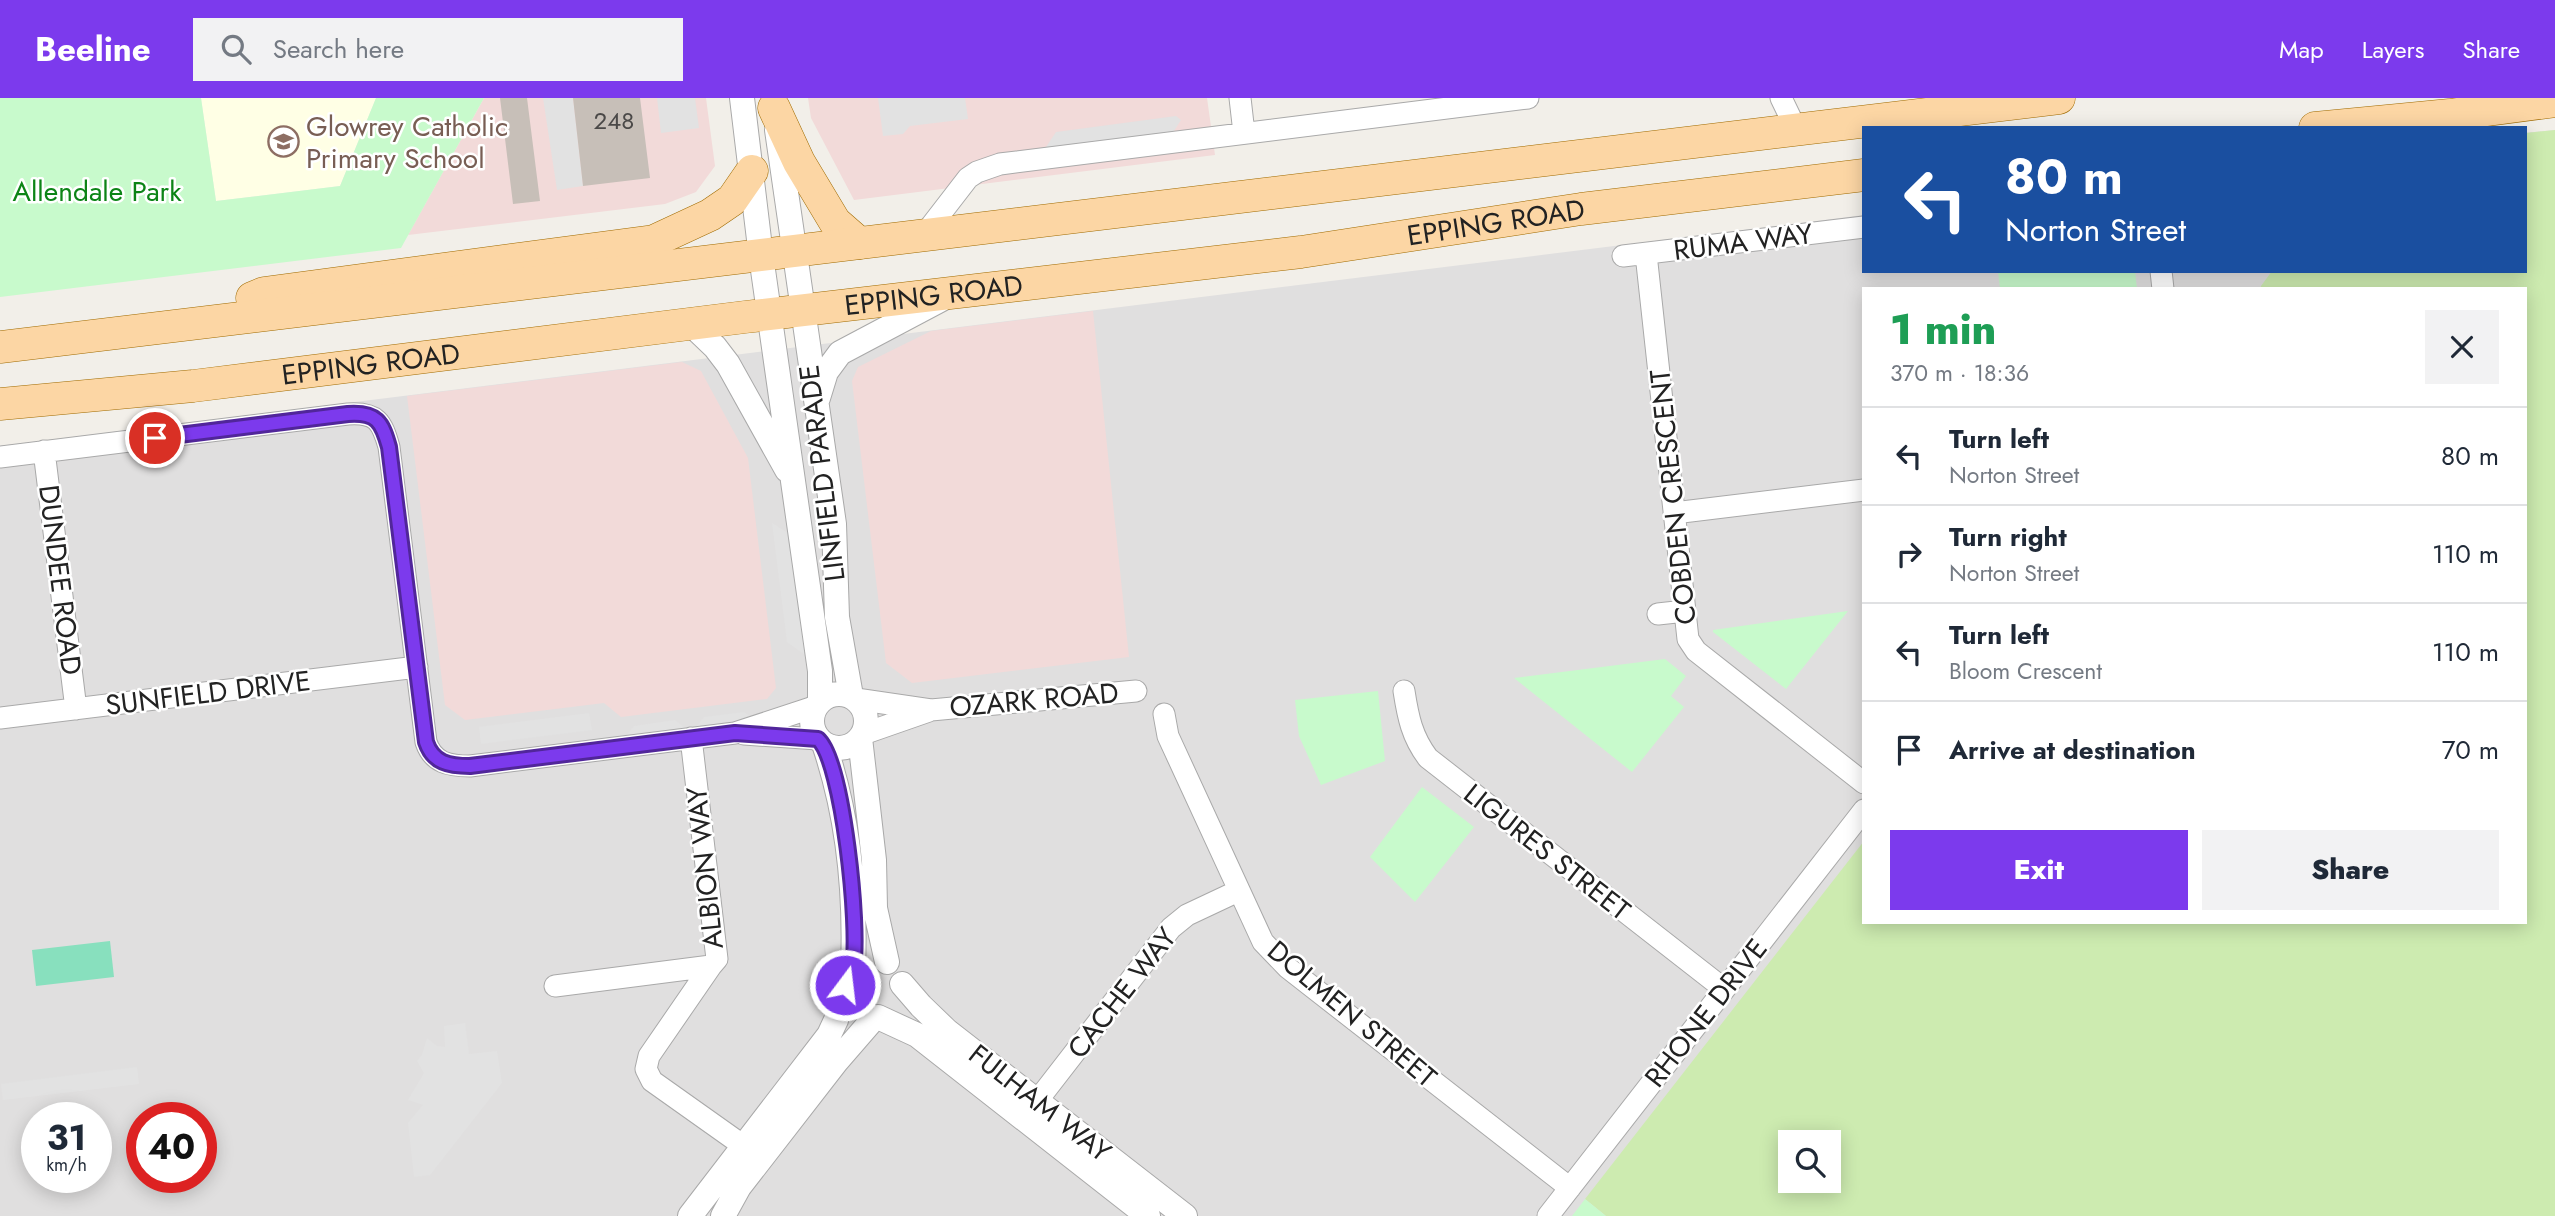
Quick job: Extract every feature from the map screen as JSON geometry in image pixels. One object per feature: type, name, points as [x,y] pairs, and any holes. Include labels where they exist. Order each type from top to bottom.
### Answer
[{"type":"main road","name":"EPPING ROAD","points":[[0,347],[2059,98]]},
{"type":"main road","points":[[2336,126],[2555,101]]},
{"type":"main road","points":[[773,103],[799,162],[835,222],[859,243]]},
{"type":"main road","points":[[175,326],[264,293],[654,241],[710,215],[732,200],[752,171]]},
{"type":"main road","name":"EPPING ROAD","points":[[0,404],[192,386],[802,310],[1301,252],[1581,209],[1862,175]]},
{"type":"street","name":"LINFIELD PARADE","points":[[742,98],[769,315],[820,671],[817,704]]},
{"type":"street","points":[[1240,98],[1244,133]]},
{"type":"street","points":[[925,235],[968,178],[989,166],[1528,98]]},
{"type":"street","points":[[1781,98],[1796,129]]},
{"type":"street","name":"LINFIELD PARADE","points":[[773,103],[834,524],[837,617],[853,697]]},
{"type":"street","name":"RUMA WAY","points":[[1623,256],[1862,227]]},
{"type":"street","name":"COBDEN CRESCENT","points":[[1646,254],[1688,639],[1696,651],[1862,781]]},
{"type":"street","points":[[816,406],[826,372],[840,353],[955,292]]},
{"type":"street","points":[[691,324],[728,364],[794,483]]},
{"type":"street","points":[[0,457],[348,414],[368,414],[379,422],[386,433],[389,447],[429,750],[437,760],[454,766],[735,733],[821,741],[839,748],[855,743],[862,736],[931,710]]},
{"type":"street","name":"DUNDEE ROAD","points":[[44,451],[76,709]]},
{"type":"street","points":[[1674,513],[1862,490]]},
{"type":"street","points":[[1658,614],[1685,611]]},
{"type":"street","name":"SUNFIELD DRIVE","points":[[0,719],[416,667]]},
{"type":"street","name":"OZARK ROAD","points":[[931,710],[1136,691]]},
{"type":"street","name":"LIGURES STREET","points":[[1404,691],[1412,731],[1428,758],[1724,989]]},
{"type":"street","points":[[735,733],[817,704],[835,693],[931,710]]},
{"type":"street","points":[[853,697],[866,715],[862,736],[874,860],[875,908],[887,962]]},
{"type":"street","points":[[817,704],[811,724],[821,741],[838,787],[853,895],[849,976],[845,995],[849,1004],[865,1016],[877,1017]]},
{"type":"street","name":"DOLMEN STREET","points":[[1164,715],[1168,736],[1262,942],[1288,968],[1570,1188]]},
{"type":"street","name":"ALBION WAY","points":[[555,986],[711,966],[717,959],[691,738]]},
{"type":"street","name":"RHONE DRIVE","points":[[1548,1216],[1862,813]]},
{"type":"street","name":"CACHE WAY","points":[[1030,1110],[1171,928],[1187,915],[1238,891]]},
{"type":"street","points":[[690,1216],[829,1035],[849,976],[869,959],[887,962],[894,968],[902,984],[902,993],[894,1009],[877,1017],[836,1062],[739,1187],[723,1216]]},
{"type":"street","points":[[711,966],[649,1056],[646,1069],[652,1081],[745,1147]]},
{"type":"street","name":"FULHAM WAY","points":[[902,984],[921,1006],[1030,1110],[1149,1216]]},
{"type":"street","name":"FULHAM WAY","points":[[877,1017],[917,1035],[1185,1216]]},
{"type":"shaded area","name":"Glowrey Catholic Primary School","points":[[201,98],[376,98],[340,186],[216,201]]},
{"type":"shaded area","points":[[484,98],[706,98],[715,166],[696,192],[665,204],[408,235]]},
{"type":"shaded area","points":[[543,98],[573,98],[583,186],[557,190]]},
{"type":"shaded area","points":[[657,98],[695,98],[699,128],[661,133]]},
{"type":"shaded area","points":[[808,98],[1207,98],[1215,155],[854,200],[811,118]]},
{"type":"shaded area","points":[[878,98],[965,98],[968,119],[910,126],[903,134],[883,136]]},
{"type":"shaded area","points":[[1176,116],[1181,120],[1172,134],[1044,150],[1056,132]]},
{"type":"shaded area","points":[[2555,130],[2555,1216],[0,1216],[0,446],[1862,215],[1862,273],[2527,273],[2527,133]]},
{"type":"shaded area","points":[[1093,311],[1129,657],[912,683],[886,663],[852,381],[858,367],[931,331]]},
{"type":"shaded area","points":[[682,362],[701,371],[748,458],[776,688],[767,699],[621,717],[604,703],[465,720],[445,705],[407,396]]},
{"type":"shaded area","points":[[772,523],[802,542],[819,665],[787,642]]},
{"type":"shaded area","points":[[744,712],[754,719],[697,726],[704,717]]},
{"type":"shaded area","points":[[589,713],[592,730],[481,744],[479,727]]},
{"type":"shaded area","points":[[675,720],[685,728],[627,735],[634,726]]},
{"type":"shaded area","points":[[465,1023],[469,1054],[497,1051],[502,1083],[430,1175],[414,1177],[408,1123],[423,1105],[408,1100],[424,1073],[417,1061],[422,1055],[427,1038],[437,1046],[445,1047],[444,1026]]},
{"type":"shaded area","points":[[137,1067],[139,1084],[3,1100],[1,1084]]},
{"type":"green space","name":"Allendale Park","points":[[0,98],[201,98],[216,201],[340,186],[376,98],[484,98],[401,248],[0,297]]},
{"type":"green space","points":[[2555,130],[2555,1216],[1606,1216],[1585,1199],[1862,844],[1862,924],[2527,924],[2527,287],[2261,287],[2271,273],[2527,273],[2527,133]]},
{"type":"green space","points":[[1998,273],[2135,273],[2137,287],[2000,287]]},
{"type":"green space","points":[[1848,611],[1786,689],[1713,632],[1713,630]]},
{"type":"green space","points":[[1665,659],[1686,676],[1671,696],[1684,707],[1632,772],[1514,678]]},
{"type":"green space","points":[[1378,691],[1385,761],[1321,785],[1299,736],[1295,700]]},
{"type":"green space","points":[[1422,787],[1474,827],[1415,902],[1370,857]]},
{"type":"green space","points":[[110,941],[114,977],[36,986],[32,950]]},
{"type":"green space","points":[[1585,1199],[1606,1216],[1572,1216]]},
{"type":"building","points":[[500,98],[527,98],[540,201],[513,204]]},
{"type":"building","points":[[573,98],[640,98],[650,178],[583,186]]},
{"type":"place","name":"Glowrey Catholic Primary School","points":[[283,142]]},
{"type":"route","points":[[155,438],[361,413],[374,417],[379,422],[386,433],[389,447],[426,742],[437,760],[454,766],[470,766],[735,733],[818,739],[824,744],[838,787],[853,895],[853,968],[847,975],[845,985]]}]
